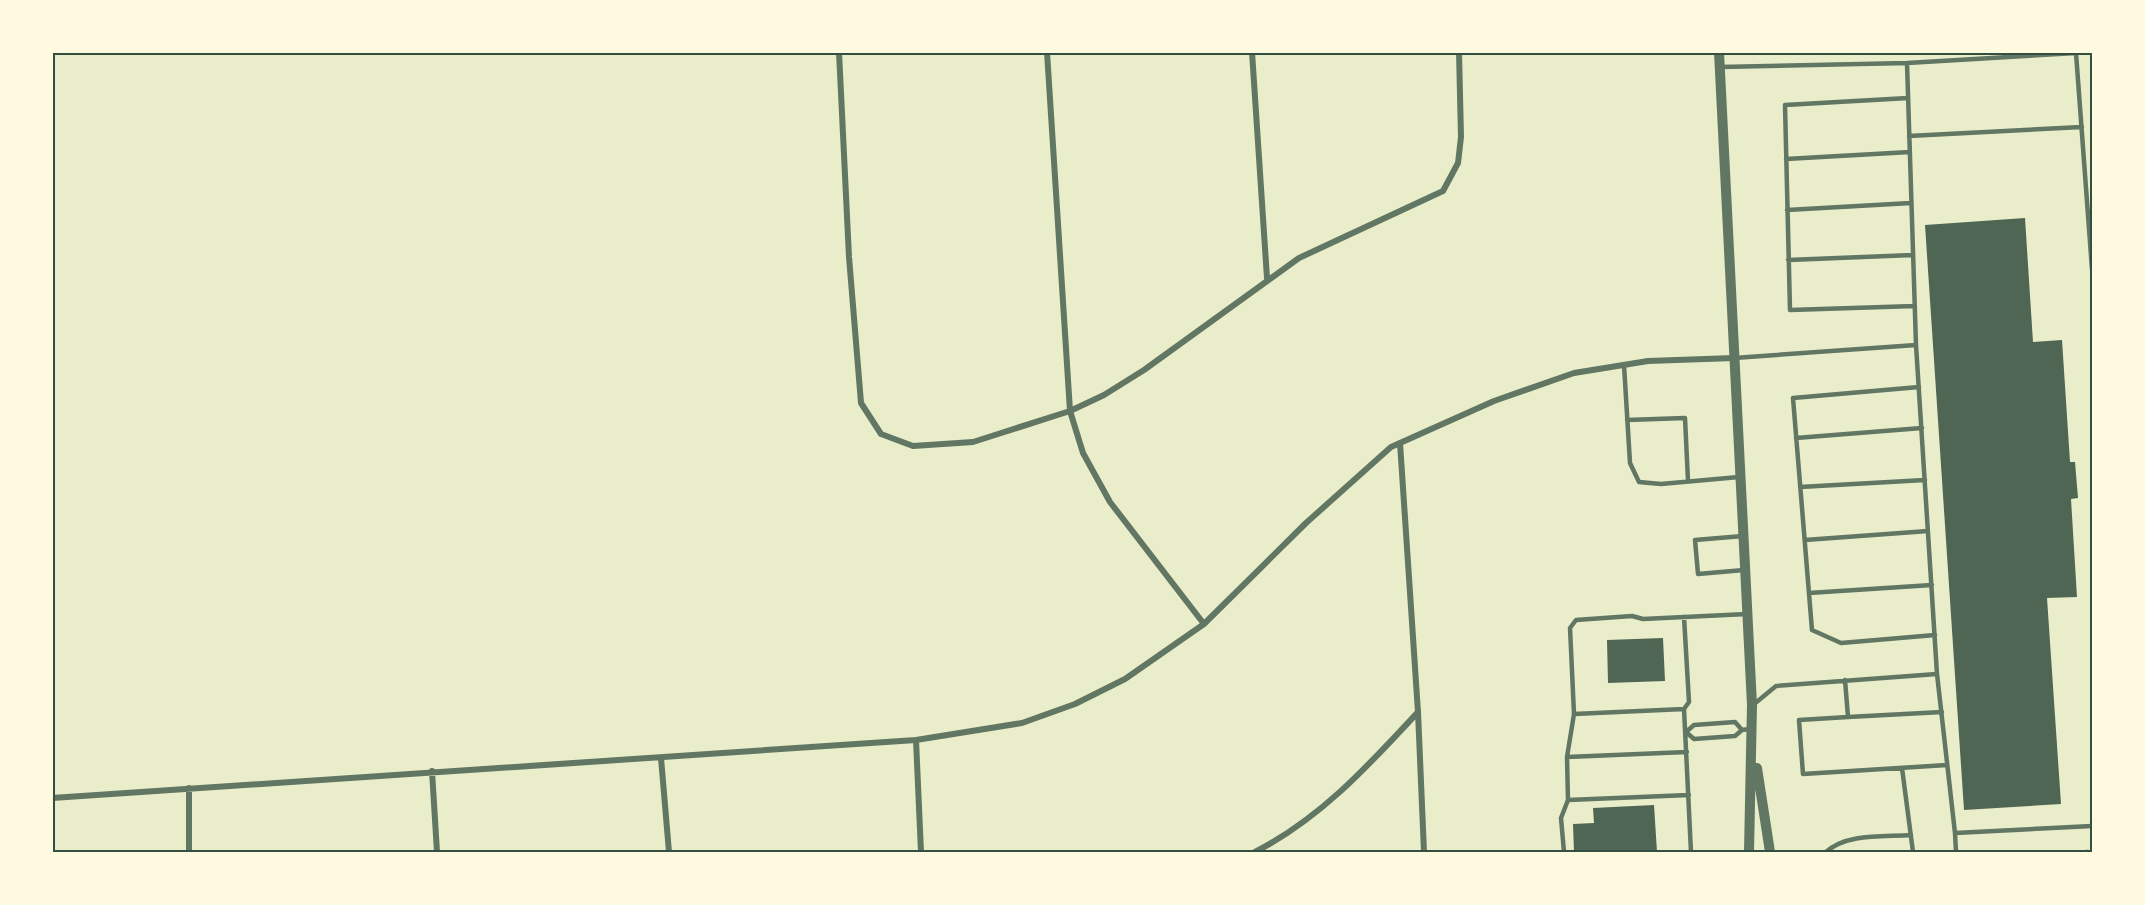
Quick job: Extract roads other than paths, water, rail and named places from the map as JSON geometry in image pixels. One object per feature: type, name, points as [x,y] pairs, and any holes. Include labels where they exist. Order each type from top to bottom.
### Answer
[{"type":"street","points":[[839,52],[849,257],[861,403],[881,434],[913,446],[973,442],[1070,411],[1104,395],[1144,370],[1267,278],[1299,258],[1443,191],[1458,163],[1461,137],[1460,52]]},
{"type":"street","points":[[1047,52],[1070,411],[1083,453],[1110,502],[1204,624]]},
{"type":"street","points":[[1251,52],[1267,278]]},
{"type":"street","points":[[1719,52],[1752,705],[1747,729],[1753,747],[1770,852]]},
{"type":"street","points":[[52,798],[916,740],[1022,723],[1075,704],[1125,679],[1204,624],[1306,523],[1391,447],[1494,401],[1564,377],[1648,361],[1734,358]]},
{"type":"street","points":[[1400,443],[1418,712],[1424,852]]},
{"type":"street","points":[[1256,852],[1282,838],[1351,784],[1418,712]]},
{"type":"street","points":[[916,740],[921,852]]},
{"type":"street","points":[[1749,852],[1753,747]]},
{"type":"street","points":[[661,758],[669,852]]},
{"type":"street","points":[[432,771],[437,852]]},
{"type":"street","points":[[189,788],[189,852]]},
{"type":"lane","points":[[1720,67],[1907,63],[2076,53],[2092,268]]},
{"type":"lane","points":[[1907,63],[1916,345],[1937,674],[1956,852]]},
{"type":"lane","points":[[1908,98],[1785,105],[1788,260],[1790,310],[1915,306]]},
{"type":"lane","points":[[1909,136],[2082,127]]},
{"type":"lane","points":[[1786,159],[1910,152]]},
{"type":"lane","points":[[1787,210],[1911,203]]},
{"type":"lane","points":[[1788,260],[1913,255]]},
{"type":"lane","points":[[1734,358],[1916,345]]},
{"type":"lane","points":[[1624,365],[1630,463],[1639,482],[1688,481],[1740,476]]},
{"type":"lane","points":[[1919,387],[1793,398],[1812,630],[1841,643],[1935,635]]},
{"type":"lane","points":[[1627,420],[1685,418],[1688,481]]},
{"type":"lane","points":[[1796,438],[1922,428]]},
{"type":"lane","points":[[1800,487],[1925,480]]},
{"type":"lane","points":[[1805,540],[1928,531]]},
{"type":"lane","points":[[1743,536],[1695,540],[1698,574],[1744,570]]},
{"type":"lane","points":[[1809,593],[1932,585]]},
{"type":"lane","points":[[1564,852],[1561,818],[1568,800],[1568,757],[1574,714],[1570,628],[1576,620],[1632,616],[1643,619],[1747,614]]},
{"type":"lane","points":[[1684,617],[1689,702],[1684,709],[1691,852]]},
{"type":"lane","points":[[1752,705],[1776,686],[1937,674]]},
{"type":"lane","points":[[1845,680],[1848,717]]},
{"type":"lane","points":[[1574,714],[1684,709]]},
{"type":"lane","points":[[1942,712],[1799,720],[1803,774],[1947,765]]},
{"type":"lane","points":[[1735,722],[1747,729],[1735,736],[1694,739],[1686,732],[1694,724],[1735,722]]},
{"type":"lane","points":[[1568,757],[1687,752]]},
{"type":"lane","points":[[1902,768],[1913,852]]},
{"type":"lane","points":[[1568,800],[1689,795]]},
{"type":"lane","points":[[1955,833],[2092,826]]},
{"type":"lane","points":[[1826,852],[1835,844],[1849,839],[1911,835]]}]
